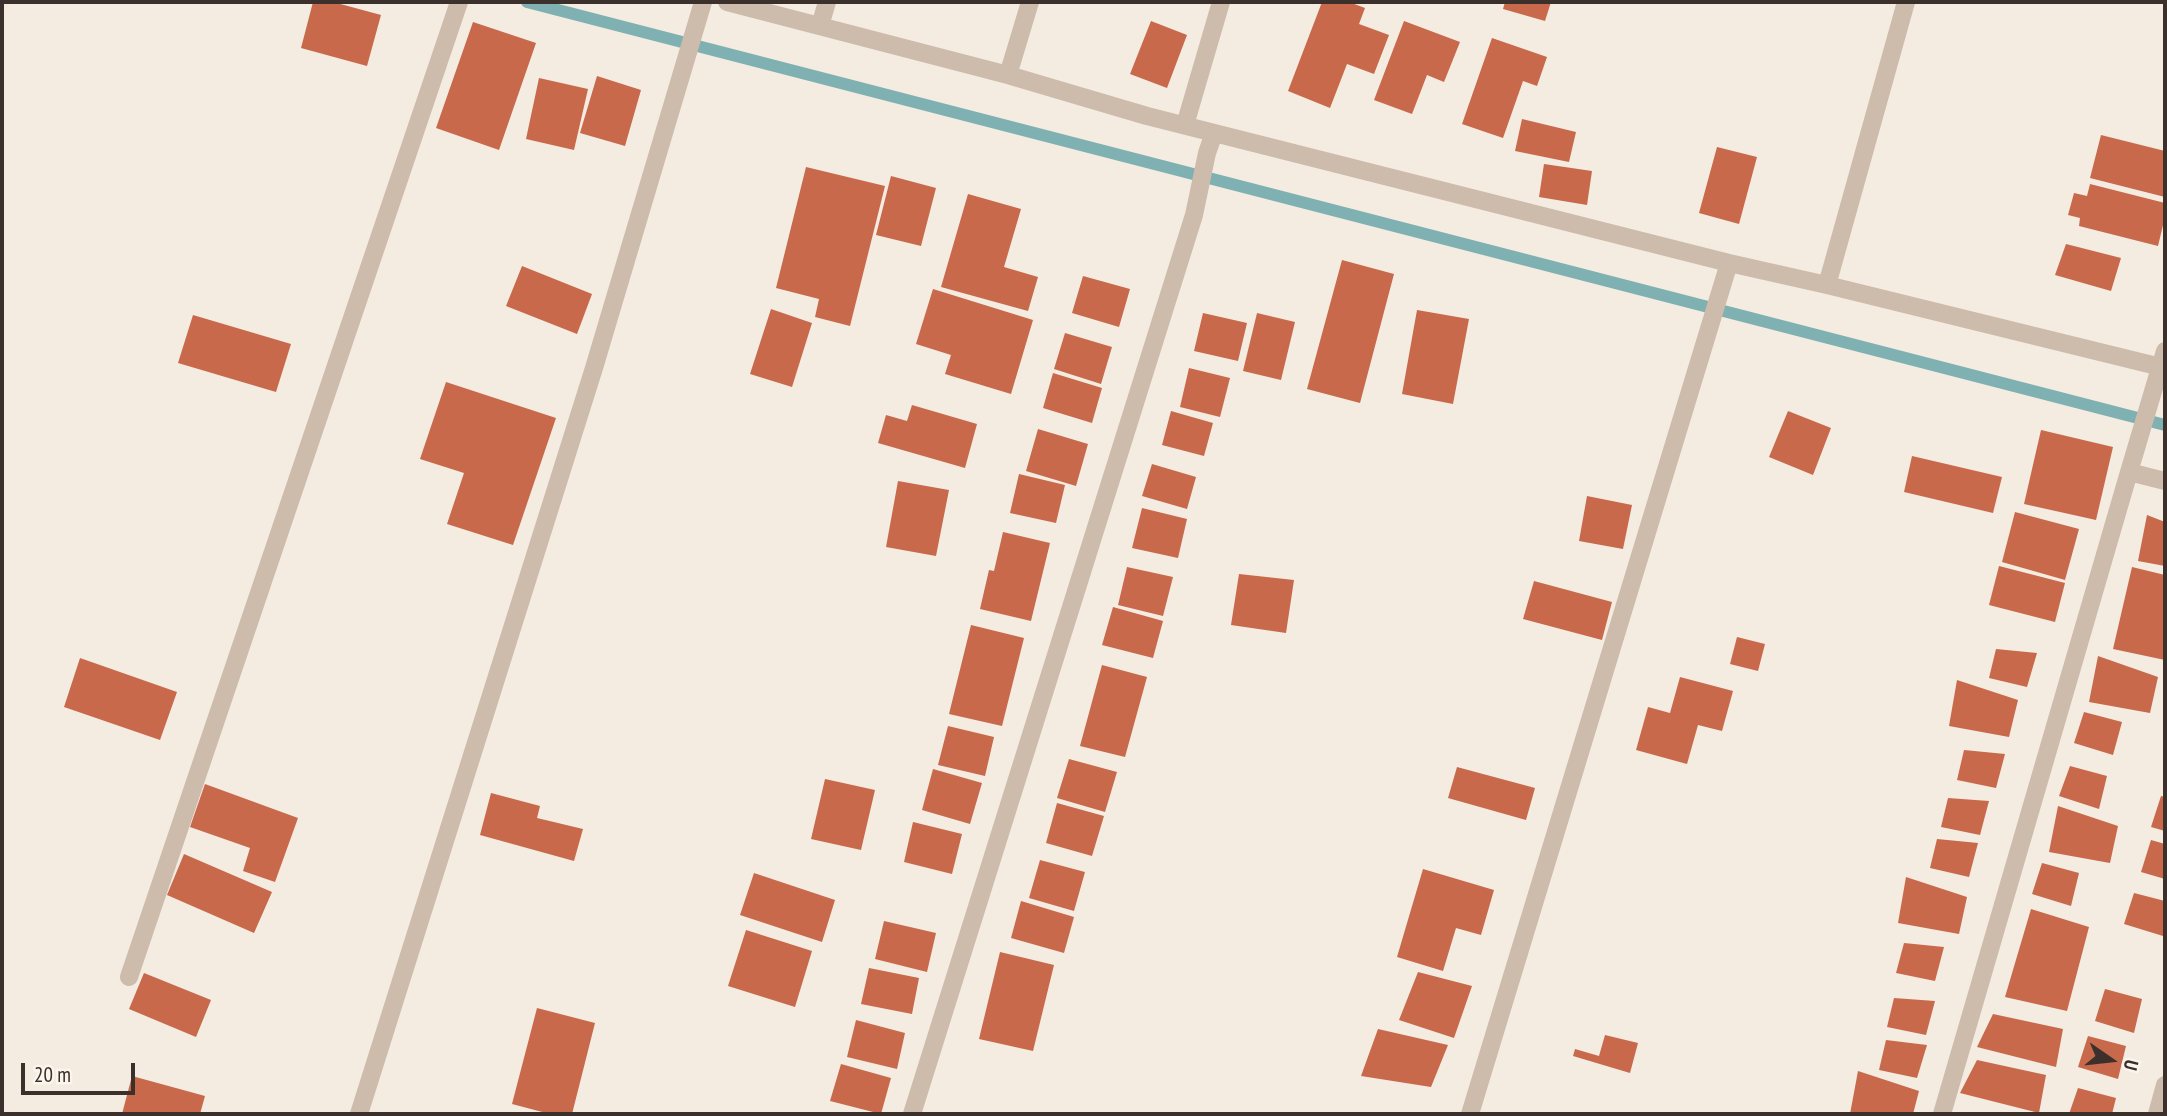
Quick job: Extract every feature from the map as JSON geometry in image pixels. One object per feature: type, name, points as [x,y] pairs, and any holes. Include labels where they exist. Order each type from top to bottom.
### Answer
[{"type":"street","points":[[359,1114],[594,368],[703,2]]},
{"type":"street","points":[[727,2],[1008,75],[1147,116],[1729,263],[2164,362],[2134,453],[1942,1114]]},
{"type":"street","points":[[820,26],[827,2]]},
{"type":"street","points":[[1008,75],[1030,2]]},
{"type":"street","points":[[1185,125],[1221,2]]},
{"type":"street","points":[[1828,285],[1906,2]]},
{"type":"street","points":[[128,976],[458,6]]},
{"type":"street","points":[[912,1114],[1194,215],[1214,133]]},
{"type":"street","points":[[1470,1114],[1729,263]]},
{"type":"street","points":[[2129,472],[2165,481]]},
{"type":"street","points":[[2157,1114],[2165,1085]]},
{"type":"building","points":[[313,2],[333,2],[381,15],[367,66],[301,48]]},
{"type":"building","points":[[1322,2],[1349,2],[1365,8],[1359,24],[1389,35],[1374,74],[1347,64],[1330,108],[1288,91]]},
{"type":"building","points":[[1505,2],[1551,2],[1545,21],[1503,9]]},
{"type":"building","points":[[1151,21],[1187,35],[1167,88],[1130,74]]},
{"type":"building","points":[[1404,21],[1460,42],[1444,82],[1427,75],[1412,114],[1374,100]]},
{"type":"building","points":[[473,22],[536,43],[499,150],[436,128]]},
{"type":"building","points":[[1492,38],[1547,57],[1537,86],[1523,81],[1503,138],[1462,124]]},
{"type":"building","points":[[597,76],[641,90],[625,146],[580,133]]},
{"type":"building","points":[[539,78],[588,89],[574,150],[526,139]]},
{"type":"building","points":[[1522,119],[1576,132],[1569,162],[1515,151]]},
{"type":"building","points":[[2101,135],[2165,151],[2165,197],[2090,178]]},
{"type":"building","points":[[1717,147],[1757,157],[1739,224],[1699,213]]},
{"type":"building","points":[[1544,164],[1592,171],[1587,205],[1539,197]]},
{"type":"building","points":[[806,167],[885,186],[850,326],[815,317],[819,299],[776,288]]},
{"type":"building","points":[[891,176],[936,188],[921,246],[876,235]]},
{"type":"building","points":[[2090,184],[2165,203],[2165,217],[2158,246],[2079,226],[2080,218],[2068,215],[2074,193],[2087,196]]},
{"type":"building","points":[[968,194],[1021,209],[1004,267],[1038,277],[1028,311],[941,287]]},
{"type":"building","points":[[2066,244],[2121,258],[2111,291],[2055,275]]},
{"type":"building","points":[[1342,260],[1394,274],[1360,403],[1307,389]]},
{"type":"building","points":[[522,266],[592,294],[577,334],[506,306]]},
{"type":"building","points":[[1083,276],[1130,289],[1119,327],[1072,313]]},
{"type":"building","points":[[933,289],[1033,320],[1011,394],[945,374],[951,355],[916,344]]},
{"type":"building","points":[[771,309],[812,323],[792,387],[750,374]]},
{"type":"building","points":[[1417,310],[1469,319],[1453,404],[1402,394]]},
{"type":"building","points":[[1203,313],[1247,323],[1238,361],[1194,351]]},
{"type":"building","points":[[1257,313],[1295,322],[1281,380],[1243,371]]},
{"type":"building","points":[[193,315],[291,344],[276,392],[178,363]]},
{"type":"building","points":[[1065,333],[1112,347],[1101,384],[1054,369]]},
{"type":"building","points":[[1189,368],[1230,378],[1220,417],[1180,407]]},
{"type":"building","points":[[1053,373],[1102,388],[1092,423],[1043,408]]},
{"type":"building","points":[[446,382],[556,418],[513,545],[447,524],[464,473],[420,459]]},
{"type":"building","points":[[912,405],[977,424],[965,468],[878,443],[886,415],[907,421]]},
{"type":"building","points":[[1171,411],[1213,423],[1204,456],[1162,445]]},
{"type":"building","points":[[1788,411],[1831,428],[1813,475],[1769,457]]},
{"type":"building","points":[[1038,429],[1088,444],[1076,486],[1026,471]]},
{"type":"building","points":[[2041,430],[2113,447],[2096,520],[2024,504]]},
{"type":"building","points":[[1912,456],[2002,477],[1993,513],[1904,492]]},
{"type":"building","points":[[1152,464],[1196,477],[1187,509],[1142,496]]},
{"type":"building","points":[[1019,474],[1065,485],[1056,523],[1010,513]]},
{"type":"building","points":[[898,481],[949,490],[936,556],[886,547]]},
{"type":"building","points":[[1587,496],[1632,505],[1623,549],[1579,541]]},
{"type":"building","points":[[1142,508],[1187,519],[1178,558],[1132,548]]},
{"type":"building","points":[[2015,512],[2079,529],[2065,580],[2002,562]]},
{"type":"building","points":[[2147,515],[2165,522],[2165,566],[2138,561]]},
{"type":"building","points":[[1003,532],[1050,543],[1031,621],[980,609],[989,570],[994,571]]},
{"type":"building","points":[[1999,566],[2065,583],[2055,622],[1989,605]]},
{"type":"building","points":[[1127,567],[1173,577],[1163,616],[1118,605]]},
{"type":"building","points":[[2132,567],[2165,575],[2165,660],[2113,649]]},
{"type":"building","points":[[1239,574],[1294,580],[1286,633],[1231,625]]},
{"type":"building","points":[[1534,581],[1612,602],[1602,640],[1523,619]]},
{"type":"building","points":[[1113,607],[1163,621],[1153,658],[1102,645]]},
{"type":"building","points":[[971,625],[1024,638],[1002,726],[949,714]]},
{"type":"building","points":[[1737,637],[1765,644],[1758,671],[1730,664]]},
{"type":"building","points":[[1996,649],[2037,653],[2027,687],[1989,678]]},
{"type":"building","points":[[2098,656],[2158,677],[2150,713],[2089,702]]},
{"type":"building","points":[[80,658],[177,692],[160,740],[64,707]]},
{"type":"building","points":[[1102,665],[1147,677],[1125,757],[1080,746]]},
{"type":"building","points":[[1680,677],[1733,691],[1722,731],[1698,725],[1687,764],[1636,750],[1648,707],[1670,713]]},
{"type":"building","points":[[1957,680],[2018,700],[2009,737],[1949,726]]},
{"type":"building","points":[[2084,712],[2122,722],[2113,755],[2074,743]]},
{"type":"building","points":[[948,726],[994,737],[985,776],[938,765]]},
{"type":"building","points":[[1964,750],[2005,754],[1996,788],[1957,780]]},
{"type":"building","points":[[1069,759],[1117,772],[1105,812],[1057,798]]},
{"type":"building","points":[[2070,766],[2107,776],[2099,809],[2059,796]]},
{"type":"building","points":[[1457,767],[1535,788],[1526,820],[1448,798]]},
{"type":"building","points":[[933,769],[982,783],[970,824],[922,810]]},
{"type":"building","points":[[825,779],[875,790],[861,850],[811,839]]},
{"type":"building","points":[[205,784],[298,818],[275,882],[243,871],[250,848],[190,827]]},
{"type":"building","points":[[491,793],[540,806],[537,818],[583,829],[574,861],[480,835]]},
{"type":"building","points":[[2161,796],[2165,797],[2165,831],[2151,827]]},
{"type":"building","points":[[1948,798],[1989,801],[1980,835],[1941,827]]},
{"type":"building","points":[[1057,803],[1104,816],[1092,856],[1046,843]]},
{"type":"building","points":[[2058,806],[2118,826],[2110,863],[2049,852]]},
{"type":"building","points":[[913,822],[962,834],[952,874],[904,862]]},
{"type":"building","points":[[1937,839],[1978,843],[1969,877],[1930,868]]},
{"type":"building","points":[[2151,840],[2165,844],[2165,879],[2141,872]]},
{"type":"building","points":[[184,854],[272,892],[254,933],[167,895]]},
{"type":"building","points":[[1040,860],[1085,872],[1074,911],[1029,898]]},
{"type":"building","points":[[2042,863],[2079,873],[2071,906],[2032,894]]},
{"type":"building","points":[[1423,869],[1494,890],[1481,935],[1456,928],[1443,971],[1397,957]]},
{"type":"building","points":[[754,873],[835,900],[822,942],[740,915]]},
{"type":"building","points":[[1906,877],[1967,897],[1959,934],[1898,923]]},
{"type":"building","points":[[2134,893],[2165,901],[2163,936],[2124,924]]},
{"type":"building","points":[[1021,901],[1074,917],[1064,953],[1011,938]]},
{"type":"building","points":[[2031,909],[2089,927],[2067,1011],[2005,997]]},
{"type":"building","points":[[884,921],[936,933],[927,972],[875,959]]},
{"type":"building","points":[[746,930],[812,951],[795,1007],[728,986]]},
{"type":"building","points":[[1904,943],[1944,947],[1935,981],[1896,973]]},
{"type":"building","points":[[1000,952],[1054,965],[1033,1051],[979,1039]]},
{"type":"building","points":[[869,968],[919,978],[912,1014],[861,1004]]},
{"type":"building","points":[[1418,972],[1472,986],[1454,1038],[1399,1020]]},
{"type":"building","points":[[144,973],[211,1000],[196,1037],[129,1009]]},
{"type":"building","points":[[2105,989],[2142,999],[2134,1033],[2095,1021]]},
{"type":"building","points":[[1894,998],[1935,1001],[1926,1035],[1887,1027]]},
{"type":"building","points":[[537,1008],[595,1023],[572,1114],[550,1114],[512,1104]]},
{"type":"building","points":[[1993,1014],[2063,1029],[2056,1067],[1977,1047]]},
{"type":"building","points":[[856,1020],[905,1033],[897,1069],[847,1057]]},
{"type":"building","points":[[1378,1029],[1448,1045],[1431,1087],[1361,1076]]},
{"type":"building","points":[[1605,1035],[1638,1043],[1630,1073],[1573,1056],[1575,1049],[1599,1056]]},
{"type":"building","points":[[2088,1036],[2126,1046],[2118,1079],[2078,1067]]},
{"type":"building","points":[[1886,1040],[1927,1045],[1917,1078],[1879,1070]]},
{"type":"building","points":[[1977,1060],[2046,1075],[2039,1113],[1960,1093]]},
{"type":"building","points":[[841,1064],[891,1078],[881,1114],[830,1101]]},
{"type":"building","points":[[1858,1071],[1919,1091],[1913,1114],[1850,1114]]},
{"type":"building","points":[[132,1076],[205,1096],[200,1114],[122,1114]]},
{"type":"building","points":[[2078,1088],[2116,1098],[2112,1114],[2069,1114]]},
{"type":"waterway","points":[[527,2],[2165,425]]}]
